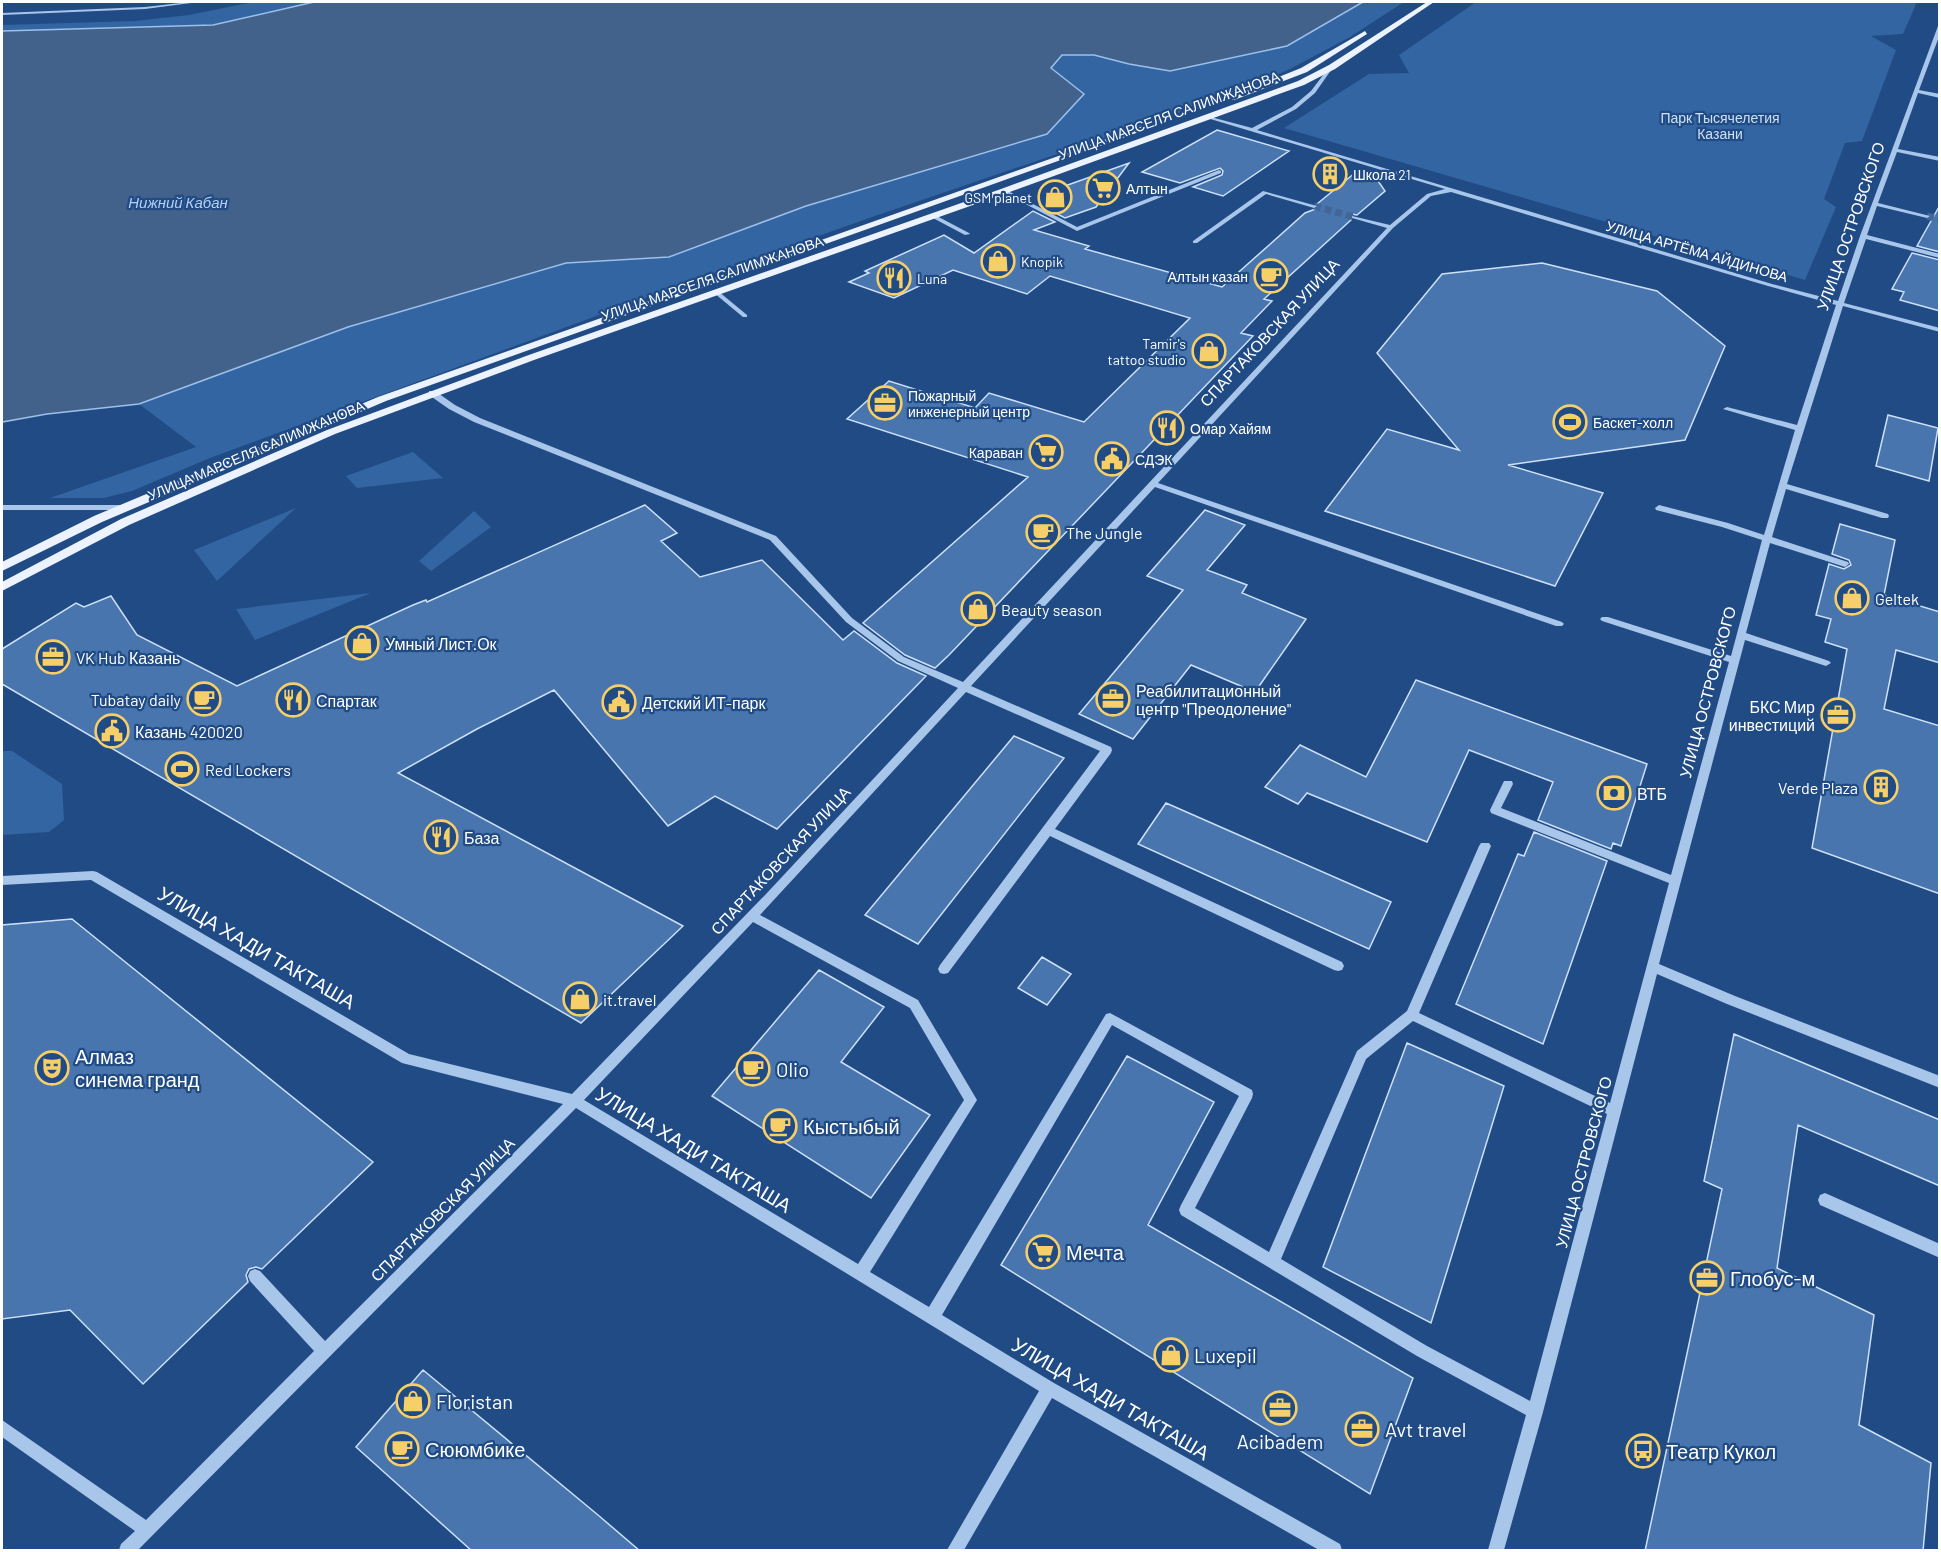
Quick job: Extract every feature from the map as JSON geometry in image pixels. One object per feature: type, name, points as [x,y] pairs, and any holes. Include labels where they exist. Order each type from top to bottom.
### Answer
[{"type":"main road","points":[[2,567],[123,508],[382,399],[1268,85],[1304,70],[1332,54],[1413,2]]},
{"type":"main road","name":"УЛИЦА МАРСЕЛЯ САЛИМЖАНОВА","points":[[2,587],[125,522],[310,442],[432,393],[1004,191],[1301,83],[1332,67],[1431,2]]},
{"type":"street","points":[[2,14],[197,2]]},
{"type":"street","name":"УЛИЦА ОСТРОВСКОГО","points":[[1496,1551],[1782,485],[1840,303],[1939,27]]},
{"type":"street","points":[[1254,129],[1294,108],[1314,92],[1332,67]]},
{"type":"street","points":[[1917,89],[1940,90]]},
{"type":"street","points":[[1917,89],[1940,96]]},
{"type":"street","name":"УЛИЦА АРТЁМА АЙДИНОВА","points":[[1209,117],[1770,285],[1940,330]]},
{"type":"street","points":[[1895,150],[1940,159]]},
{"type":"street","points":[[1004,191],[1077,229],[1219,172]]},
{"type":"street","name":"СПАРТАКОВСКАЯ УЛИЦА","points":[[127,1551],[575,1101],[752,916],[1391,227],[1429,195],[1450,190]]},
{"type":"street","points":[[1195,242],[1265,192],[1314,206]]},
{"type":"street","points":[[1875,204],[1927,216]]},
{"type":"street","points":[[933,216],[968,234]]},
{"type":"street","points":[[1354,217],[1391,227]]},
{"type":"street","points":[[1863,236],[1940,256]]},
{"type":"street","points":[[716,292],[745,316]]},
{"type":"street","points":[[432,393],[477,420],[773,538],[849,620],[901,659],[1107,750],[944,969]]},
{"type":"street","points":[[1727,409],[1801,429]]},
{"type":"street","points":[[1153,484],[1559,624]]},
{"type":"street","points":[[1782,485],[1885,516]]},
{"type":"street","points":[[2,508],[123,508]]},
{"type":"street","points":[[1659,508],[1725,525],[1767,541],[1845,564]]},
{"type":"street","points":[[1605,619],[1735,661]]},
{"type":"street","points":[[1742,635],[1826,663]]},
{"type":"street","points":[[1508,784],[1496,810],[1675,881]]},
{"type":"street","points":[[1048,830],[1338,966]]},
{"type":"street","points":[[1272,1262],[1362,1055],[1412,1015],[1485,846]]},
{"type":"street","name":"УЛИЦА ХАДИ ТАКТАША","points":[[2,880],[93,875],[406,1059],[575,1101],[1049,1388],[1334,1551]]},
{"type":"street","points":[[752,916],[914,1004],[971,1100],[860,1274]]},
{"type":"street","points":[[1652,966],[1731,1000],[1940,1082]]},
{"type":"street","points":[[1412,1015],[1614,1111]]},
{"type":"street","points":[[932,1317],[1110,1018],[1247,1094],[1186,1210],[1422,1351],[1535,1412]]},
{"type":"street","points":[[1826,1200],[1940,1251]]},
{"type":"street","points":[[255,1276],[325,1352]]},
{"type":"street","points":[[955,1551],[1049,1388]]},
{"type":"street","points":[[2,1429],[147,1530]]},
{"type":"green space","points":[[253,2],[314,2],[213,25],[2,31],[2,25],[135,21],[189,15]]},
{"type":"green space","points":[[1363,2],[1404,2],[1350,37],[1290,69],[1222,98],[686,283],[210,458],[132,491],[104,498],[50,498],[196,447],[139,404],[348,327],[566,263],[669,257],[806,206],[1050,68],[1062,55],[1094,55],[1170,71],[1287,46]]},
{"type":"green space","name":"Парк Тысячелетия Казани","points":[[1476,2],[1917,2],[1903,34],[1871,36],[1896,50],[1862,141],[1845,143],[1824,199],[1836,207],[1805,280],[1284,128],[1369,74],[1409,73],[1399,55]]},
{"type":"green space","points":[[413,452],[443,478],[357,488],[346,476]]},
{"type":"green space","points":[[296,508],[217,581],[194,550]]},
{"type":"green space","points":[[474,511],[491,527],[431,571],[419,561]]},
{"type":"green space","points":[[371,593],[255,640],[236,609]]},
{"type":"green space","points":[[2,751],[12,751],[62,784],[64,820],[49,832],[2,835]]},
{"type":"water","name":"Нижний Кабан","points":[[314,2],[1363,2],[1287,46],[1170,71],[1094,55],[1062,55],[1051,68],[1084,94],[1047,134],[806,206],[669,257],[566,263],[348,327],[139,404],[47,414],[2,422],[2,31],[213,25]]},
{"type":"building","points":[[1217,130],[1289,151],[1223,196],[1193,187],[1222,175],[1223,171],[1220,168],[1180,183],[1142,172]]},
{"type":"building","points":[[1129,163],[1096,207],[1065,218],[1040,205],[1049,200],[1040,195]]},
{"type":"building","name":"Караван","points":[[1356,172],[1376,178],[1385,191],[1357,215],[1351,214],[1351,220],[1264,299],[1272,301],[1241,333],[1253,336],[935,668],[905,655],[863,623],[1028,477],[847,419],[889,381],[975,408],[989,393],[1084,422],[1190,318],[1050,276],[1027,294],[953,270],[894,298],[849,282],[869,273],[865,271],[944,235],[974,253],[1033,211],[1055,222],[1034,230],[1089,246],[1085,249],[1222,287],[1305,213],[1318,208],[1317,204]]},
{"type":"building","points":[[1940,205],[1940,252],[1917,246]]},
{"type":"building","points":[[1912,253],[1940,260],[1940,311],[1900,300],[1904,292],[1892,289]]},
{"type":"building","name":"Баскет-холл","points":[[1542,263],[1657,291],[1725,346],[1685,440],[1508,465],[1603,493],[1555,586],[1325,511],[1387,429],[1459,450],[1377,353],[1442,274]]},
{"type":"building","points":[[1888,415],[1938,428],[1929,481],[1876,466]]},
{"type":"building","points":[[645,505],[677,533],[661,541],[700,577],[762,560],[843,640],[854,631],[897,663],[926,676],[777,829],[715,796],[668,826],[554,690],[398,773],[683,926],[581,1023],[2,684],[2,649],[76,603],[84,607],[111,596],[137,635],[237,686],[413,605],[426,600],[427,602]]},
{"type":"building","points":[[1205,510],[1245,525],[1207,570],[1247,585],[1242,593],[1306,619],[1255,692],[1191,665],[1133,739],[1079,714],[1183,590],[1147,576]]},
{"type":"building","name":"Verde Plaza","points":[[1840,524],[1895,540],[1884,595],[1940,612],[1940,663],[1896,650],[1884,709],[1940,726],[1940,894],[1812,848],[1847,649],[1825,642],[1831,619],[1816,615],[1829,564],[1844,569],[1851,565],[1849,560],[1832,554]]},
{"type":"building","points":[[1416,680],[1647,764],[1621,846],[1613,843],[1611,849],[1538,820],[1553,782],[1469,750],[1427,842],[1307,793],[1298,804],[1265,787],[1300,745],[1366,777]]},
{"type":"building","points":[[1014,736],[1064,758],[918,944],[865,915]]},
{"type":"building","points":[[1166,803],[1391,902],[1369,949],[1138,844]]},
{"type":"building","points":[[1534,832],[1607,861],[1543,1044],[1456,1004],[1518,854],[1524,856]]},
{"type":"building","points":[[72,919],[373,1162],[262,1269],[256,1267],[249,1269],[246,1275],[248,1282],[143,1384],[70,1310],[2,1319],[2,925]]},
{"type":"building","points":[[1042,957],[1071,974],[1047,1005],[1018,988]]},
{"type":"building","points":[[819,970],[884,1007],[841,1062],[930,1115],[871,1198],[712,1096]]},
{"type":"building","points":[[1734,1034],[1940,1120],[1940,1186],[1798,1125],[1777,1268],[1874,1315],[1859,1425],[1931,1463],[1923,1551],[1645,1551],[1722,1189],[1704,1181]]},
{"type":"building","points":[[1407,1043],[1504,1086],[1431,1323],[1323,1267]]},
{"type":"building","points":[[1127,1056],[1214,1102],[1148,1225],[1413,1378],[1370,1494],[1001,1265]]},
{"type":"building","points":[[423,1370],[640,1551],[472,1551],[356,1447]]},
{"type":"tunnel","points":[[1314,206],[1354,217]]},
{"type":"tunnel","points":[[1927,216],[1940,219]]},
{"type":"place","name":"Школа 21","points":[[1330,174]]},
{"type":"place","name":"Алтын","points":[[1103,188]]},
{"type":"place","name":"GSM planet","points":[[1055,197]]},
{"type":"place","name":"Knopik","points":[[998,261]]},
{"type":"place","name":"Алтын казан","points":[[1271,276]]},
{"type":"place","name":"Luna","points":[[894,278]]},
{"type":"place","name":"Tamir's tattoo studio","points":[[1209,351]]},
{"type":"place","name":"Пожарный инженерный центр","points":[[885,403]]},
{"type":"place","name":"Баскет-холл","points":[[1570,422]]},
{"type":"place","name":"Омар Хайям","points":[[1167,428]]},
{"type":"place","name":"Караван","points":[[1046,452]]},
{"type":"place","name":"СДЭК","points":[[1112,459]]},
{"type":"place","name":"The Jungle","points":[[1043,532]]},
{"type":"place","name":"Geltek","points":[[1852,598]]},
{"type":"place","name":"Beauty season","points":[[978,609]]},
{"type":"place","name":"Умный Лист.Ок","points":[[362,643]]},
{"type":"place","name":"VK Hub Казань","points":[[53,657]]},
{"type":"place","name":"Tubatay daily","points":[[204,699]]},
{"type":"place","name":"Реабилитационный центр \"Преодоление\"","points":[[1113,699]]},
{"type":"place","name":"Спартак","points":[[293,700]]},
{"type":"place","name":"Детский ИТ-парк","points":[[619,702]]},
{"type":"place","name":"БКС Мир инвестиций","points":[[1838,715]]},
{"type":"place","name":"Казань 420020","points":[[112,731]]},
{"type":"place","name":"Red Lockers","points":[[182,769]]},
{"type":"place","name":"Verde Plaza","points":[[1881,787]]},
{"type":"place","name":"ВТБ","points":[[1614,793]]},
{"type":"place","name":"База","points":[[441,837]]},
{"type":"place","name":"it.travel","points":[[580,999]]},
{"type":"place","name":"Алмаз синема гранд","points":[[52,1068]]},
{"type":"place","name":"Olio","points":[[753,1069]]},
{"type":"place","name":"Кыстыбый","points":[[780,1126]]},
{"type":"place","name":"Мечта","points":[[1043,1252]]},
{"type":"place","name":"Глобус-м","points":[[1707,1278]]},
{"type":"place","name":"Luxepil","points":[[1171,1355]]},
{"type":"place","name":"Floristan","points":[[413,1401]]},
{"type":"place","name":"Acibadem","points":[[1280,1408]]},
{"type":"place","name":"Avt travel","points":[[1362,1429]]},
{"type":"place","name":"Сююмбике","points":[[402,1449]]},
{"type":"place","name":"Театр Кукол","points":[[1643,1451]]}]
